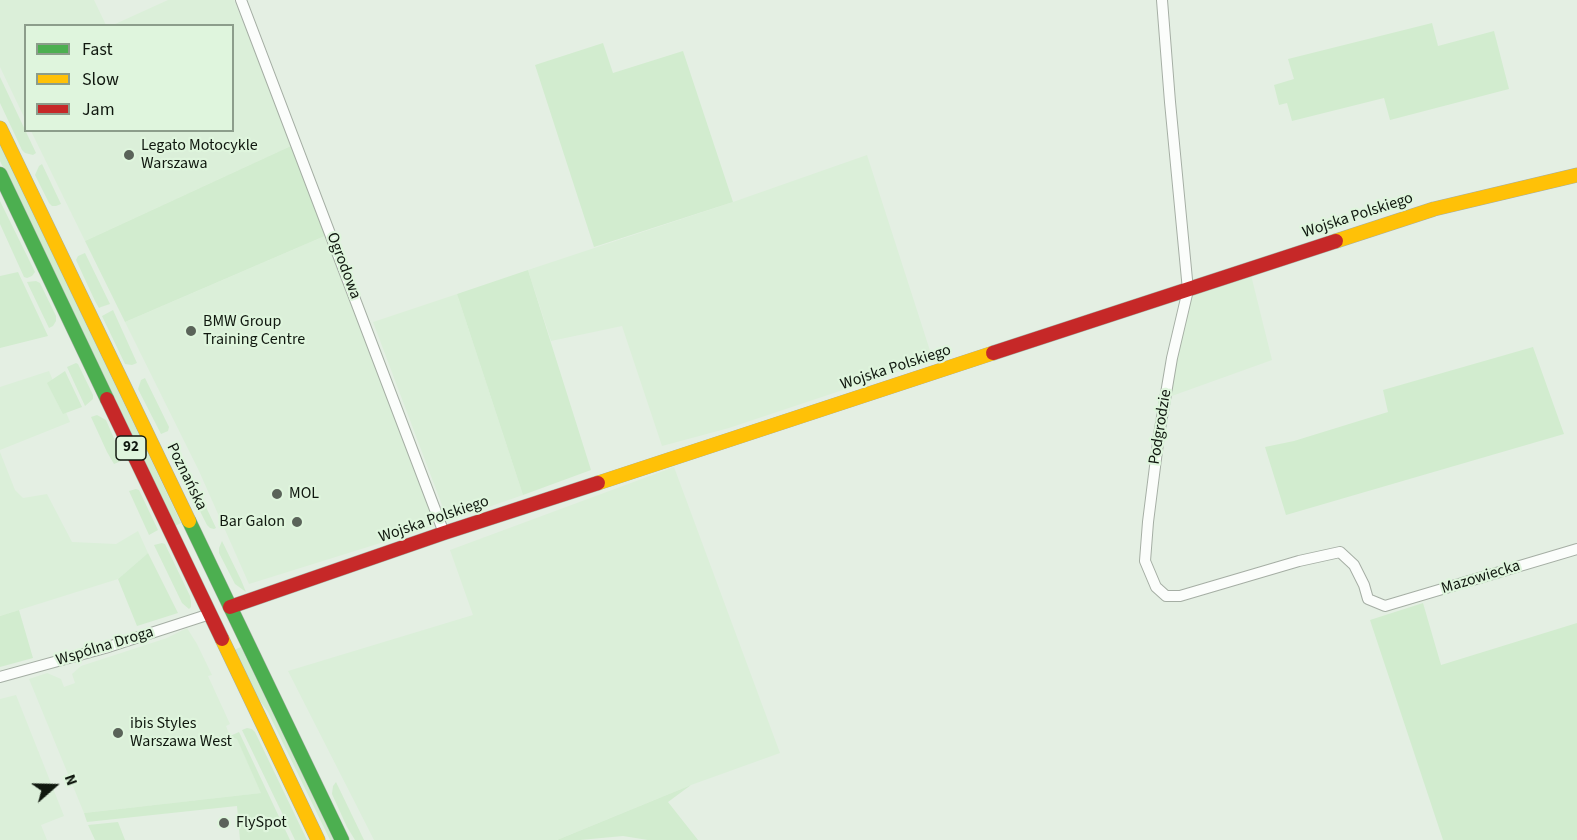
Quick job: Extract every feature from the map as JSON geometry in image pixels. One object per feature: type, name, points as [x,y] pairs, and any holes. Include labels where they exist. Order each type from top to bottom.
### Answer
[{"type":"main road","name":"Poznańska","points":[[0,128],[342,840]]},
{"type":"main road","name":"92","points":[[0,174],[318,840]]},
{"type":"main road","name":"Wojska Polskiego","points":[[230,607],[444,533],[1434,209],[1577,175]]},
{"type":"street","name":"Ogrodowa","points":[[241,0],[444,533]]},
{"type":"street","name":"Podgrodzie","points":[[1162,0],[1188,290],[1172,358],[1159,435],[1145,561],[1156,587],[1166,596],[1180,596],[1299,561],[1340,552],[1354,565],[1368,599],[1385,606]]},
{"type":"street","name":"Mazowiecka","points":[[1385,606],[1577,549]]},
{"type":"street","name":"Wspólna Droga","points":[[0,677],[105,648],[210,614]]},
{"type":"shaded area","points":[[0,0],[94,0],[106,24],[24,24],[24,117],[0,67]]},
{"type":"shaded area","points":[[168,0],[234,0],[293,145],[85,241],[31,132],[234,132],[234,24],[115,24]]},
{"type":"shaded area","points":[[1432,23],[1438,46],[1494,31],[1509,89],[1390,120],[1384,98],[1292,121],[1287,103],[1279,105],[1274,85],[1294,79],[1288,59]]},
{"type":"shaded area","points":[[603,43],[613,73],[683,51],[733,202],[594,247],[535,65]]},
{"type":"shaded area","points":[[0,77],[24,132],[36,153],[33,155],[22,150],[0,103]]},
{"type":"shaded area","points":[[0,143],[181,523],[175,526],[0,161]]},
{"type":"shaded area","points":[[293,145],[327,235],[125,322],[85,241]]},
{"type":"shaded area","points":[[867,155],[933,360],[729,428],[662,446],[622,326],[551,341],[528,270]]},
{"type":"shaded area","points":[[42,164],[61,204],[52,206],[49,203],[35,175]]},
{"type":"shaded area","points":[[0,201],[35,272],[27,278],[24,277],[0,224]]},
{"type":"shaded area","points":[[327,235],[372,351],[435,526],[249,584],[199,471],[125,322]]},
{"type":"shaded area","points":[[85,253],[110,304],[99,308],[95,301],[76,260],[78,256]]},
{"type":"shaded area","points":[[528,270],[591,470],[523,495],[457,294]]},
{"type":"shaded area","points":[[18,272],[48,336],[0,348],[0,276]]},
{"type":"shaded area","points":[[1251,275],[1272,360],[1169,397],[1190,295]]},
{"type":"shaded area","points":[[27,282],[40,283],[56,316],[56,321],[49,328]]},
{"type":"shaded area","points":[[457,294],[523,495],[448,521],[373,322]]},
{"type":"shaded area","points":[[113,310],[137,363],[132,365],[125,364],[102,316]]},
{"type":"shaded area","points":[[1533,347],[1564,434],[1286,515],[1265,447],[1294,441],[1388,412],[1383,390]]},
{"type":"shaded area","points":[[76,363],[93,395],[93,399],[85,406],[67,367]]},
{"type":"shaded area","points":[[49,371],[70,422],[0,450],[0,387]]},
{"type":"shaded area","points":[[65,371],[82,407],[63,414],[47,383]]},
{"type":"shaded area","points":[[145,378],[169,427],[168,431],[161,434],[138,389],[141,380]]},
{"type":"shaded area","points":[[97,415],[106,420],[122,457],[121,461],[114,464],[107,452],[91,417]]},
{"type":"shaded area","points":[[0,452],[15,490],[23,498],[47,494],[72,542],[116,544],[138,531],[148,553],[118,579],[0,616]]},
{"type":"shaded area","points":[[184,464],[216,528],[214,529],[207,525],[178,468]]},
{"type":"shaded area","points":[[674,467],[780,753],[691,785],[557,840],[374,840],[288,671],[473,615],[450,550]]},
{"type":"shaded area","points":[[139,490],[158,530],[149,535],[129,491]]},
{"type":"shaded area","points":[[222,541],[246,592],[235,584],[219,553]]},
{"type":"shaded area","points":[[165,544],[190,596],[191,607],[189,609],[182,603],[154,545]]},
{"type":"shaded area","points":[[148,553],[178,613],[137,626],[118,579]]},
{"type":"shaded area","points":[[1423,603],[1441,665],[1577,623],[1577,840],[1443,840],[1370,620]]},
{"type":"shaded area","points":[[19,610],[33,658],[0,667],[0,616]]},
{"type":"shaded area","points":[[187,628],[212,675],[208,676],[230,724],[226,726],[230,736],[237,738],[262,793],[84,813],[29,679],[47,673],[61,679],[64,687],[75,683],[72,674],[81,666],[167,638]]},
{"type":"shaded area","points":[[241,647],[334,840],[330,840],[268,712],[256,695],[234,650]]},
{"type":"shaded area","points":[[16,695],[64,816],[41,825],[47,840],[0,840],[0,699]]},
{"type":"shaded area","points":[[247,728],[255,732],[307,840],[295,840],[242,730]]},
{"type":"shaded area","points":[[239,732],[290,840],[240,840],[237,806],[87,822],[84,813],[261,793],[237,739],[230,736]]},
{"type":"shaded area","points":[[336,782],[364,840],[355,840],[347,827],[332,794]]},
{"type":"shaded area","points":[[691,785],[668,802],[698,840],[648,840],[623,836],[557,840]]},
{"type":"shaded area","points":[[118,822],[125,840],[95,840],[88,825]]},
{"type":"traffic: fast","points":[[0,174],[107,399]]},
{"type":"traffic: fast","points":[[189,521],[342,840]]},
{"type":"traffic: slow","points":[[0,128],[189,521]]},
{"type":"traffic: slow","points":[[1336,241],[1434,209],[1577,175]]},
{"type":"traffic: slow","points":[[598,483],[993,353]]},
{"type":"traffic: slow","points":[[222,639],[318,840]]},
{"type":"traffic: jam","points":[[993,353],[1336,241]]},
{"type":"traffic: jam","points":[[107,399],[222,639]]},
{"type":"traffic: jam","points":[[230,607],[598,483]]},
{"type":"place","name":"Legato Motocykle Warszawa","points":[[129,155]]},
{"type":"place","name":"BMW Group Training Centre","points":[[191,331]]},
{"type":"place","name":"MOL","points":[[277,494]]},
{"type":"place","name":"Bar Galon","points":[[297,522]]},
{"type":"place","name":"ibis Styles Warszawa West","points":[[118,733]]},
{"type":"place","name":"FlySpot","points":[[224,823]]}]
